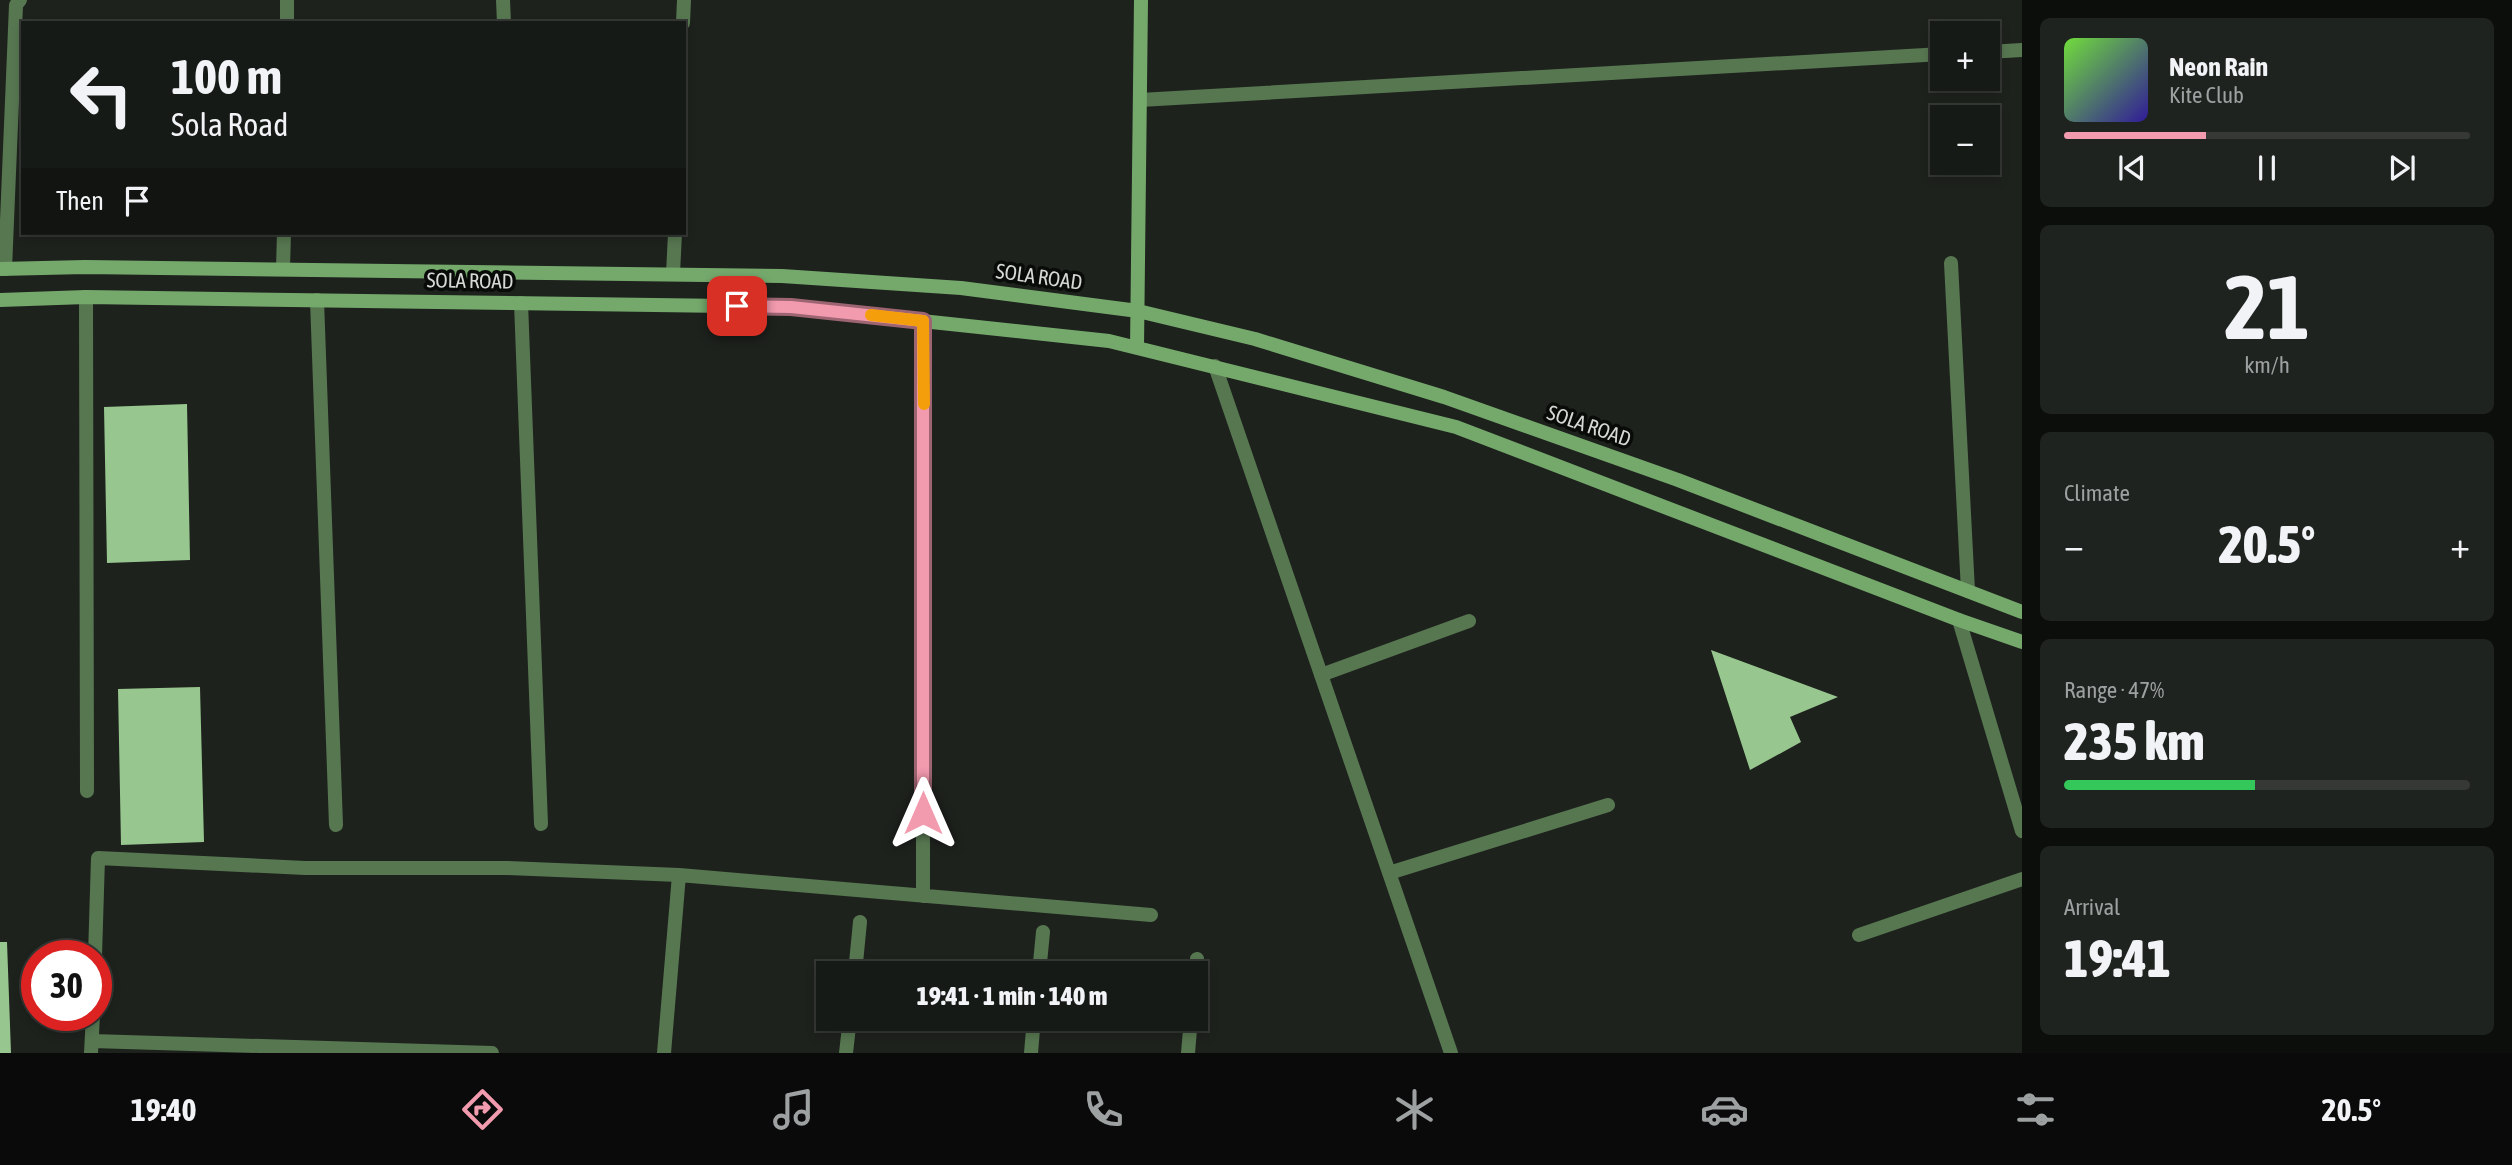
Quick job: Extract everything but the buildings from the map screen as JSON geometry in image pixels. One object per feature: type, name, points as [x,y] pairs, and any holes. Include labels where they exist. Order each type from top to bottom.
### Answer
[{"type":"main road","points":[[1137,348],[1142,0]]},
{"type":"main road","name":"SOLA ROAD","points":[[2,269],[283,268],[782,276],[961,288],[1138,311],[1255,339],[1444,397],[1678,480],[2022,612]]},
{"type":"main road","name":"SOLA ROAD","points":[[0,300],[86,297],[791,307],[1109,341],[1456,427],[2022,642]]},
{"type":"street","points":[[2,269],[16,5],[20,0]]},
{"type":"street","points":[[287,0],[287,21]]},
{"type":"street","points":[[503,0],[503,21]]},
{"type":"street","points":[[683,21],[684,0]]},
{"type":"street","points":[[2000,51],[2022,50]]},
{"type":"street","points":[[1140,100],[1930,55]]},
{"type":"street","points":[[283,268],[284,235]]},
{"type":"street","points":[[673,274],[675,235]]},
{"type":"street","points":[[1951,262],[1968,591]]},
{"type":"street","points":[[86,297],[87,791]]},
{"type":"street","points":[[317,300],[336,825]]},
{"type":"street","points":[[521,303],[541,824]]},
{"type":"street","points":[[923,321],[923,896]]},
{"type":"street","points":[[1215,366],[1451,1053]]},
{"type":"street","points":[[1959,620],[2022,831]]},
{"type":"street","points":[[1321,675],[1469,621]]},
{"type":"street","points":[[1389,873],[1608,805]]},
{"type":"street","points":[[95,940],[98,858],[305,868],[507,867],[679,875],[1151,915]]},
{"type":"street","points":[[664,1053],[679,875]]},
{"type":"street","points":[[1859,935],[2022,879]]},
{"type":"street","points":[[856,961],[860,922]]},
{"type":"street","points":[[1040,961],[1043,932]]},
{"type":"street","points":[[846,1053],[849,1031]]},
{"type":"street","points":[[1031,1053],[1033,1031]]},
{"type":"street","points":[[1188,1053],[1190,1031]]},
{"type":"street","points":[[92,1047],[492,1053]]},
{"type":"slow traffic","points":[[871,315],[923,321],[924,404]]},
{"type":"route","points":[[737,306],[791,307],[923,321],[923,813]]}]
